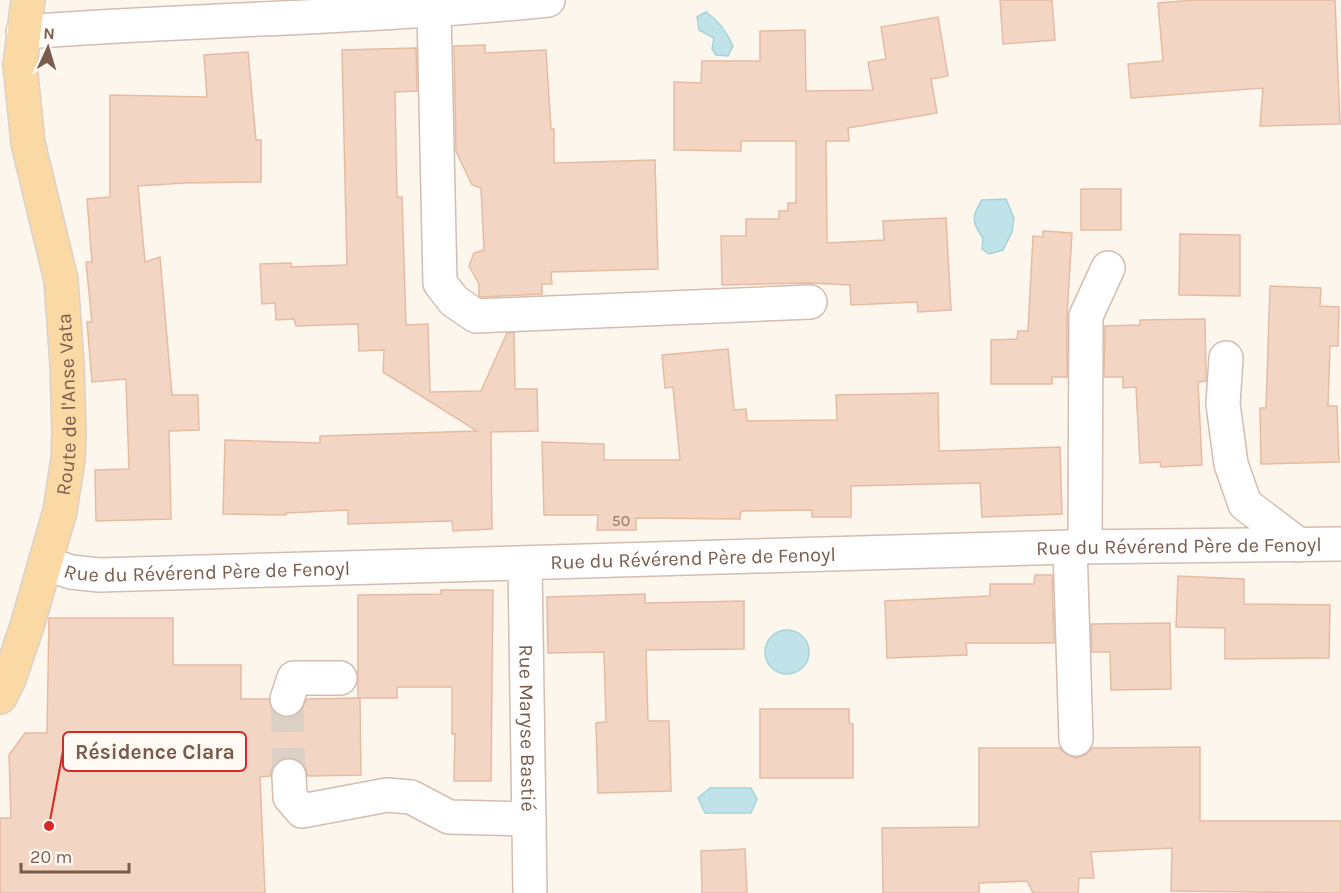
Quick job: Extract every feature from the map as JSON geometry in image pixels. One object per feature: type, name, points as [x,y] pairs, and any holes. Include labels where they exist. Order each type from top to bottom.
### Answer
[{"type":"main road","name":"Route de l'Anse Vata","points":[[0,697],[9,679],[27,626],[60,511],[68,459],[67,364],[61,280],[10,65],[23,32],[28,0]]},
{"type":"street","points":[[23,32],[128,24],[434,11],[506,2],[548,0]]},
{"type":"street","points":[[434,11],[440,283],[454,301],[476,316],[810,302]]},
{"type":"street","points":[[1076,739],[1078,547],[1086,316],[1108,268]]},
{"type":"street","points":[[1226,358],[1223,404],[1231,464],[1245,504],[1299,545]]},
{"type":"street","name":"Rue du Révérend Père de Fenoyl","points":[[45,563],[71,572],[99,575],[1078,547],[1341,544]]},
{"type":"street","name":"Rue Maryse Bastié","points":[[525,563],[530,893]]},
{"type":"street","points":[[287,699],[294,678],[340,678]]},
{"type":"street","points":[[289,776],[290,797],[302,811],[387,795],[411,797],[449,817],[529,819]]},
{"type":"water","points":[[706,12],[719,23],[731,41],[733,46],[728,56],[716,55],[712,49],[714,38],[699,30],[697,17]]},
{"type":"water","points":[[1006,199],[1014,218],[1012,232],[1003,250],[989,254],[982,249],[983,238],[974,219],[976,211],[982,200]]},
{"type":"water","points":[[787,630],[802,637],[809,652],[802,667],[787,674],[772,667],[765,652],[772,637]]},
{"type":"water","points":[[710,788],[751,788],[757,799],[751,813],[705,813],[698,798]]},
{"type":"building","points":[[1000,0],[1052,0],[1055,40],[1003,44]]},
{"type":"building","points":[[1193,0],[1335,0],[1340,124],[1260,126],[1263,88],[1131,98],[1128,64],[1163,61],[1158,3]]},
{"type":"building","points":[[938,17],[948,76],[931,79],[937,113],[848,128],[849,141],[826,141],[827,243],[884,240],[883,221],[946,218],[951,310],[918,312],[917,302],[851,305],[850,285],[809,283],[722,285],[721,236],[746,236],[746,219],[779,219],[779,211],[788,211],[788,203],[796,203],[796,141],[741,141],[741,151],[674,150],[674,82],[701,83],[702,61],[760,61],[760,31],[805,30],[806,91],[873,90],[868,62],[886,59],[881,27]]},
{"type":"building","points":[[485,45],[485,53],[546,50],[551,129],[554,129],[554,163],[655,160],[658,269],[551,272],[552,284],[542,284],[542,294],[481,297],[479,295],[479,284],[469,266],[474,253],[484,250],[481,188],[472,185],[456,151],[454,46]]},
{"type":"building","points":[[416,48],[417,91],[395,92],[397,197],[402,197],[406,325],[428,324],[430,392],[481,391],[507,333],[514,333],[515,389],[537,389],[538,431],[491,432],[492,529],[453,531],[452,521],[348,524],[348,510],[286,513],[286,515],[223,514],[225,440],[320,443],[320,436],[477,431],[383,372],[384,350],[359,351],[358,324],[296,326],[294,319],[276,320],[275,303],[262,304],[260,264],[291,263],[291,267],[347,265],[342,50]]},
{"type":"building","points":[[248,52],[256,140],[261,140],[261,182],[138,186],[145,262],[160,257],[172,395],[198,395],[199,430],[169,431],[171,519],[96,521],[95,470],[129,469],[126,379],[92,382],[87,322],[92,322],[86,262],[92,262],[87,199],[110,197],[110,95],[207,97],[204,55]]},
{"type":"building","points":[[1081,189],[1121,189],[1121,230],[1081,230]]},
{"type":"building","points":[[1043,231],[1072,233],[1067,316],[1067,377],[1052,377],[1052,384],[991,384],[991,340],[1017,339],[1018,331],[1028,331],[1033,236],[1043,237]]},
{"type":"building","points":[[1180,234],[1240,235],[1240,296],[1179,295]]},
{"type":"building","points":[[1270,286],[1321,288],[1320,306],[1339,307],[1338,346],[1330,346],[1328,406],[1337,406],[1339,462],[1261,464],[1260,408],[1266,408]]},
{"type":"building","points":[[1205,319],[1206,381],[1198,382],[1202,465],[1161,467],[1160,462],[1140,463],[1136,387],[1123,388],[1123,377],[1104,377],[1105,326],[1140,325],[1140,320]]},
{"type":"building","points":[[728,349],[734,410],[746,409],[747,421],[837,420],[836,395],[938,393],[939,451],[1060,447],[1062,514],[982,517],[980,483],[851,486],[851,517],[812,517],[812,510],[741,511],[740,519],[636,518],[636,530],[597,530],[598,515],[544,515],[542,442],[604,444],[604,460],[680,460],[673,387],[665,388],[662,355]]},
{"type":"building","points":[[1035,575],[1052,575],[1054,643],[966,643],[967,655],[887,658],[885,601],[990,596],[990,584],[1034,584]]},
{"type":"building","points":[[1178,576],[1244,579],[1244,604],[1330,605],[1329,658],[1225,659],[1225,628],[1176,627]]},
{"type":"building","points":[[441,590],[493,590],[491,781],[454,781],[455,734],[452,734],[452,687],[397,687],[397,698],[358,698],[358,595],[441,594]]},
{"type":"building","points":[[645,594],[645,603],[744,601],[744,649],[646,650],[648,721],[669,721],[671,791],[598,793],[596,723],[606,722],[604,652],[548,653],[547,597]]},
{"type":"building","points":[[49,618],[173,618],[173,665],[241,665],[241,699],[269,699],[273,711],[282,717],[291,717],[299,713],[307,699],[360,698],[361,775],[308,776],[304,765],[297,759],[289,757],[278,761],[272,768],[270,776],[260,777],[265,893],[0,893],[0,818],[11,818],[9,755],[25,733],[47,733]]},
{"type":"building","points":[[1170,623],[1171,689],[1111,690],[1110,652],[1092,652],[1091,624]]},
{"type":"building","points":[[760,709],[849,709],[849,723],[853,724],[853,778],[760,778]]},
{"type":"building","points":[[1200,747],[1200,821],[1341,821],[1341,893],[1171,891],[1172,848],[1091,852],[1094,878],[1079,878],[1078,893],[1033,893],[1027,881],[979,883],[979,893],[883,893],[882,828],[979,827],[979,748],[1060,748],[1067,755],[1076,758],[1085,755],[1092,748]]},
{"type":"building","points":[[745,849],[747,893],[702,893],[701,851]]},
{"type":"tunnel","points":[[287,699],[289,776]]},
{"type":"place","name":"Résidence Clara","points":[[49,826]]}]
